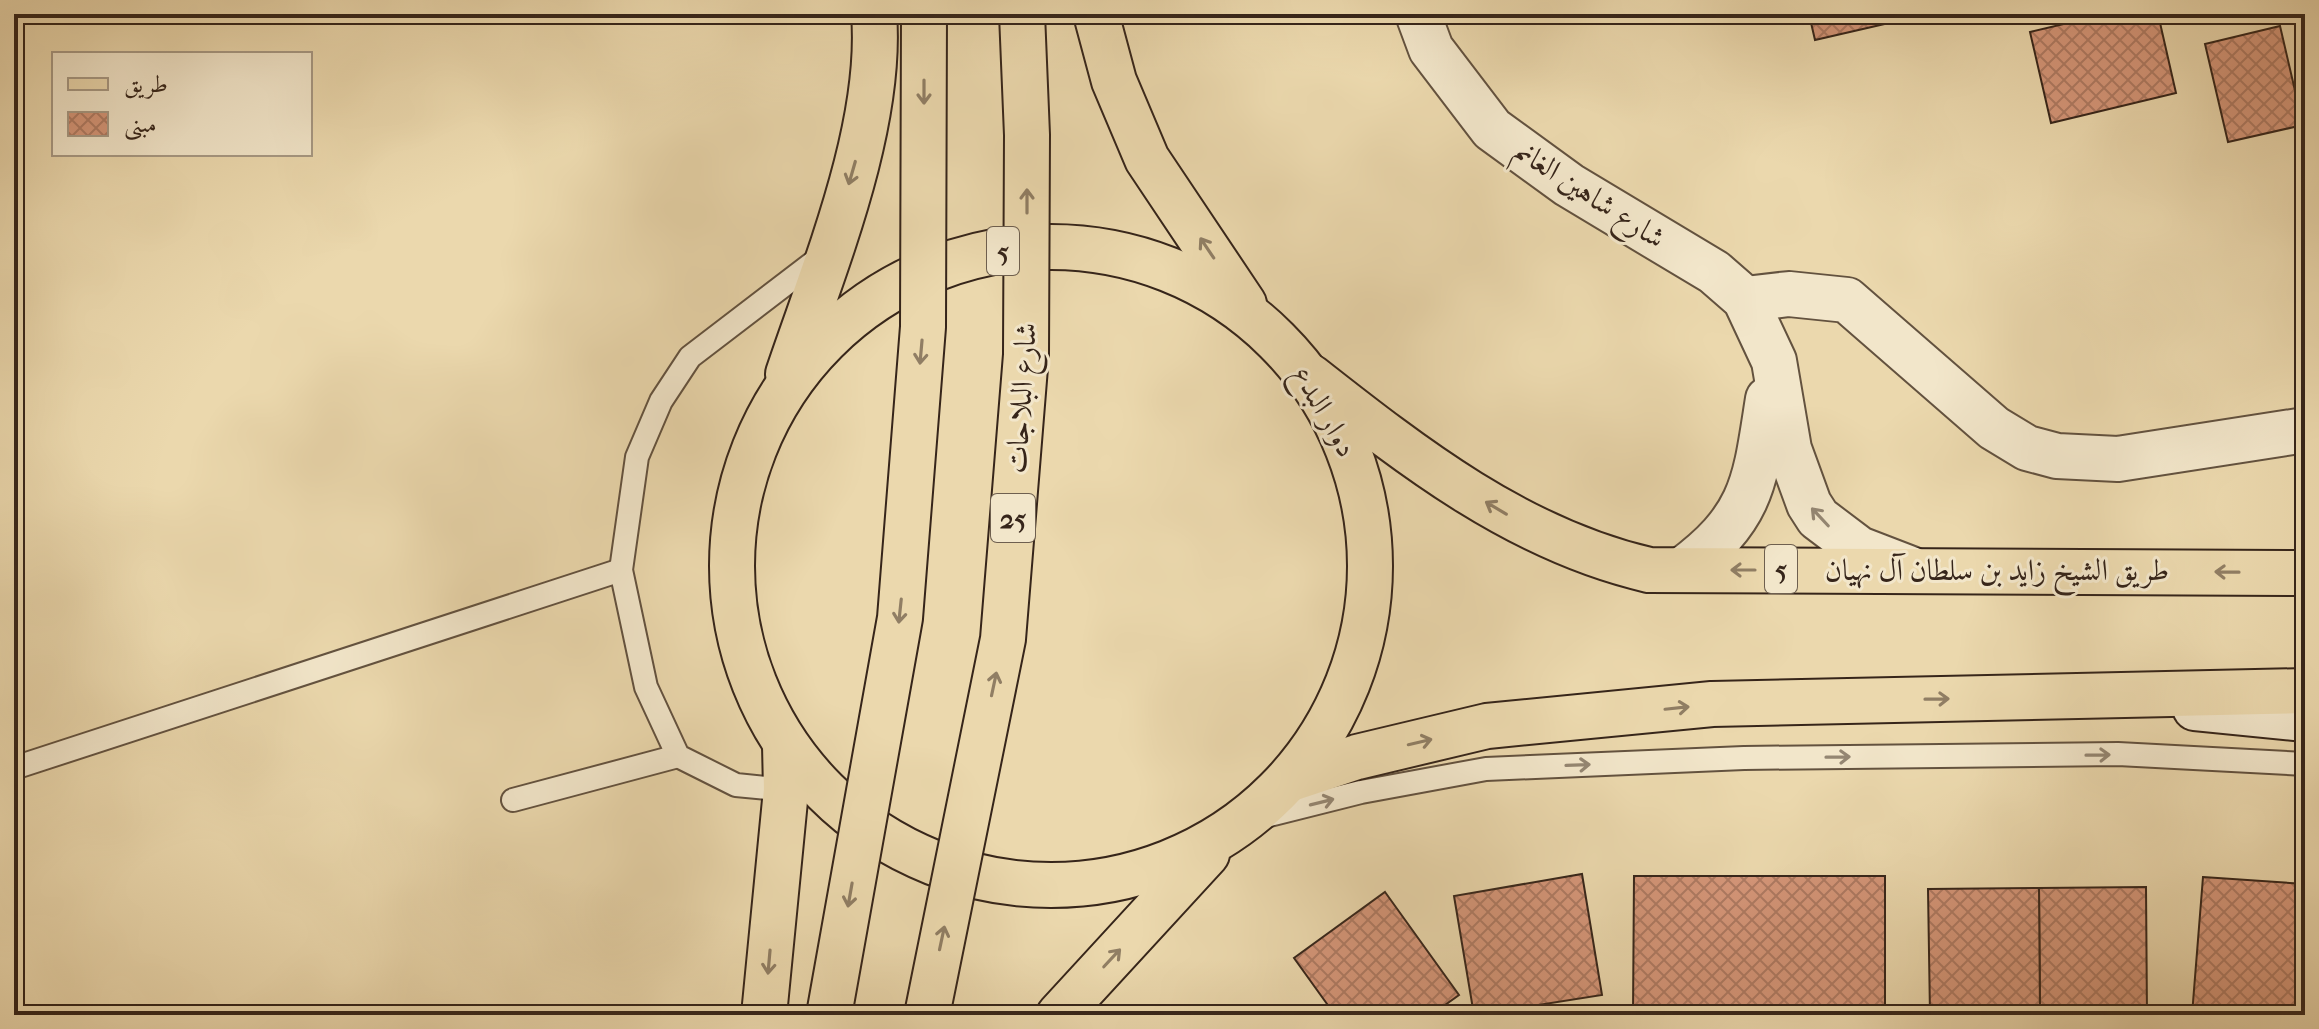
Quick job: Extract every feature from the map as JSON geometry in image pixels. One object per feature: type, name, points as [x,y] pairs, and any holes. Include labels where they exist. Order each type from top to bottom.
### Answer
[{"type":"main road","points":[[785,384],[863,135],[876,41],[874,14]]},
{"type":"main road","points":[[829,1015],[900,618],[923,327],[924,14]]},
{"type":"main road","name":"شارع البلاجات","points":[[927,1015],[1003,639],[1026,355],[1027,135],[1022,14]]},
{"type":"main road","points":[[1096,14],[1114,81],[1147,159],[1250,313]]},
{"type":"main road","name":"دوار البدع","points":[[1012,249],[1096,249],[1177,271],[1250,313],[1283,343],[1311,377],[1360,474],[1373,581],[1349,687],[1291,779],[1234,829],[1155,870],[1081,885],[1006,883],[933,865],[867,829],[826,792],[785,745],[769,719],[742,651],[731,578],[737,505],[759,435],[785,384],[857,312],[930,270],[1012,249]]},
{"type":"main road","name":"طريق الشيخ زايد بن سلطان آل نهيان","points":[[1311,377],[1417,461],[1521,524],[1616,562],[1649,570],[2305,573]]},
{"type":"main road","name":"5","points":[[1291,779],[1357,757],[1487,726],[1712,704],[2305,691]]},
{"type":"main road","points":[[764,1015],[786,790],[785,745]]},
{"type":"main road","points":[[1059,1015],[1234,829]]},
{"type":"street","name":"شارع شاهين الغانم","points":[[1418,14],[1431,49],[1492,129],[1569,185],[1714,272],[1745,299],[1774,361],[1789,449],[1809,504],[1818,518],[1859,549],[1911,569]]},
{"type":"street","points":[[1745,299],[1789,294],[1847,300],[1994,428],[2027,448],[2057,456],[2118,459],[2305,430]]},
{"type":"street","points":[[1682,570],[1716,541],[1735,517],[1754,483],[1774,361]]},
{"type":"street","points":[[2077,696],[2305,719]]},
{"type":"lane","points":[[786,790],[736,785],[678,756],[646,687],[621,570],[637,457],[661,401],[690,357],[829,250]]},
{"type":"lane","points":[[14,768],[621,570]]},
{"type":"lane","points":[[1234,829],[1361,792],[1486,769],[1744,758],[2118,754],[2305,764]]},
{"type":"lane","points":[[513,800],[678,756]]},
{"type":"building","points":[[1809,14],[1900,14],[1902,20],[1815,40]]},
{"type":"building","points":[[2106,14],[2158,14],[2176,93],[2051,123],[2030,32]]},
{"type":"building","points":[[2280,26],[2303,125],[2228,142],[2205,44]]},
{"type":"building","points":[[1582,874],[1602,995],[1474,1015],[1454,896]]},
{"type":"building","points":[[1634,876],[1885,876],[1885,1015],[1633,1015]]},
{"type":"building","points":[[2203,877],[2305,884],[2305,1015],[2192,1015]]},
{"type":"building","points":[[2146,887],[2147,1015],[2040,1015],[2039,888]]},
{"type":"building","points":[[2039,888],[2040,1015],[1930,1015],[1928,889]]},
{"type":"building","points":[[1385,892],[1459,995],[1431,1015],[1335,1015],[1294,958]]}]
